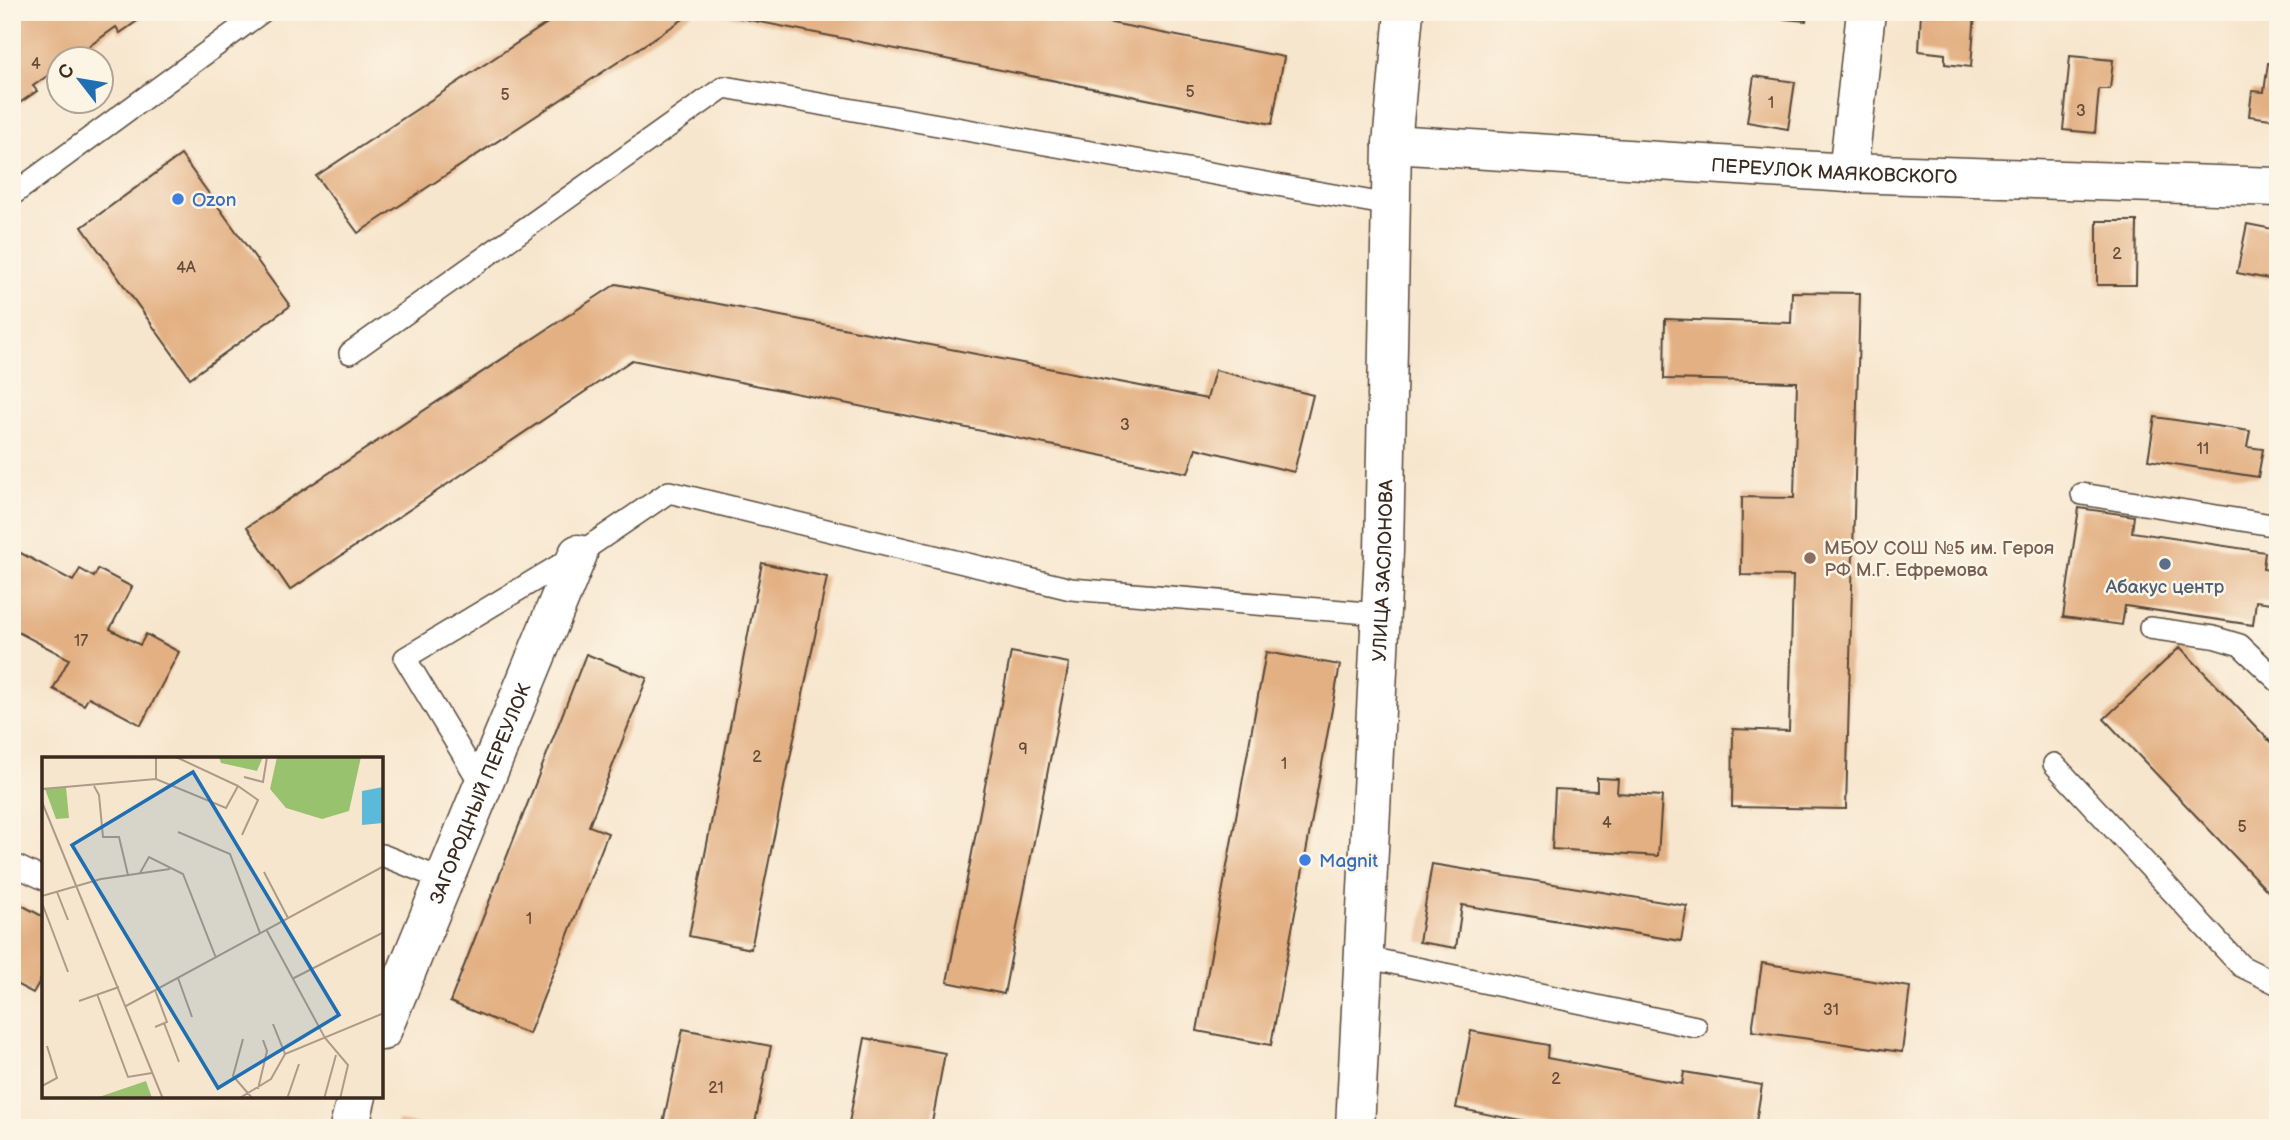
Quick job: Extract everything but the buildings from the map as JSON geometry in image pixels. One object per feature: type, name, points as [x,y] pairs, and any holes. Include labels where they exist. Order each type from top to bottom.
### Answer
[{"type":"street","name":"УЛИЦА ЗАСЛОНОВА","points":[[1355,1128],[1380,614],[1392,144],[1404,12]]},
{"type":"street","points":[[1848,173],[1866,12]]},
{"type":"street","name":"ПЕРЕУЛОК МАЯКОВСКОГО","points":[[1392,144],[1848,173],[2278,187]]},
{"type":"street","name":"ЗАГОРОДНЫЙ ПЕРЕУЛОК","points":[[383,1029],[578,554]]},
{"type":"street","points":[[349,1128],[356,1098]]},
{"type":"lane","points":[[12,195],[262,12]]},
{"type":"lane","points":[[350,353],[724,87],[1390,205]]},
{"type":"lane","points":[[482,786],[405,658],[578,554],[669,492],[1071,589],[1380,614]]},
{"type":"lane","points":[[2082,494],[2278,526]]},
{"type":"lane","points":[[2150,628],[2213,637],[2240,645],[2278,681]]},
{"type":"lane","points":[[2054,764],[2241,966],[2278,984]]},
{"type":"lane","points":[[383,855],[444,880]]},
{"type":"lane","points":[[12,864],[42,878]]},
{"type":"lane","points":[[1364,957],[1696,1027]]},
{"type":"place","name":"Ozon","points":[[178,199]]},
{"type":"place","name":"МБОУ СОШ №5 им. Героя РФ М.Г. Ефремова","points":[[1810,558]]},
{"type":"place","name":"Абакус центр","points":[[2165,564]]},
{"type":"place","name":"Magnit","points":[[1305,860]]}]
